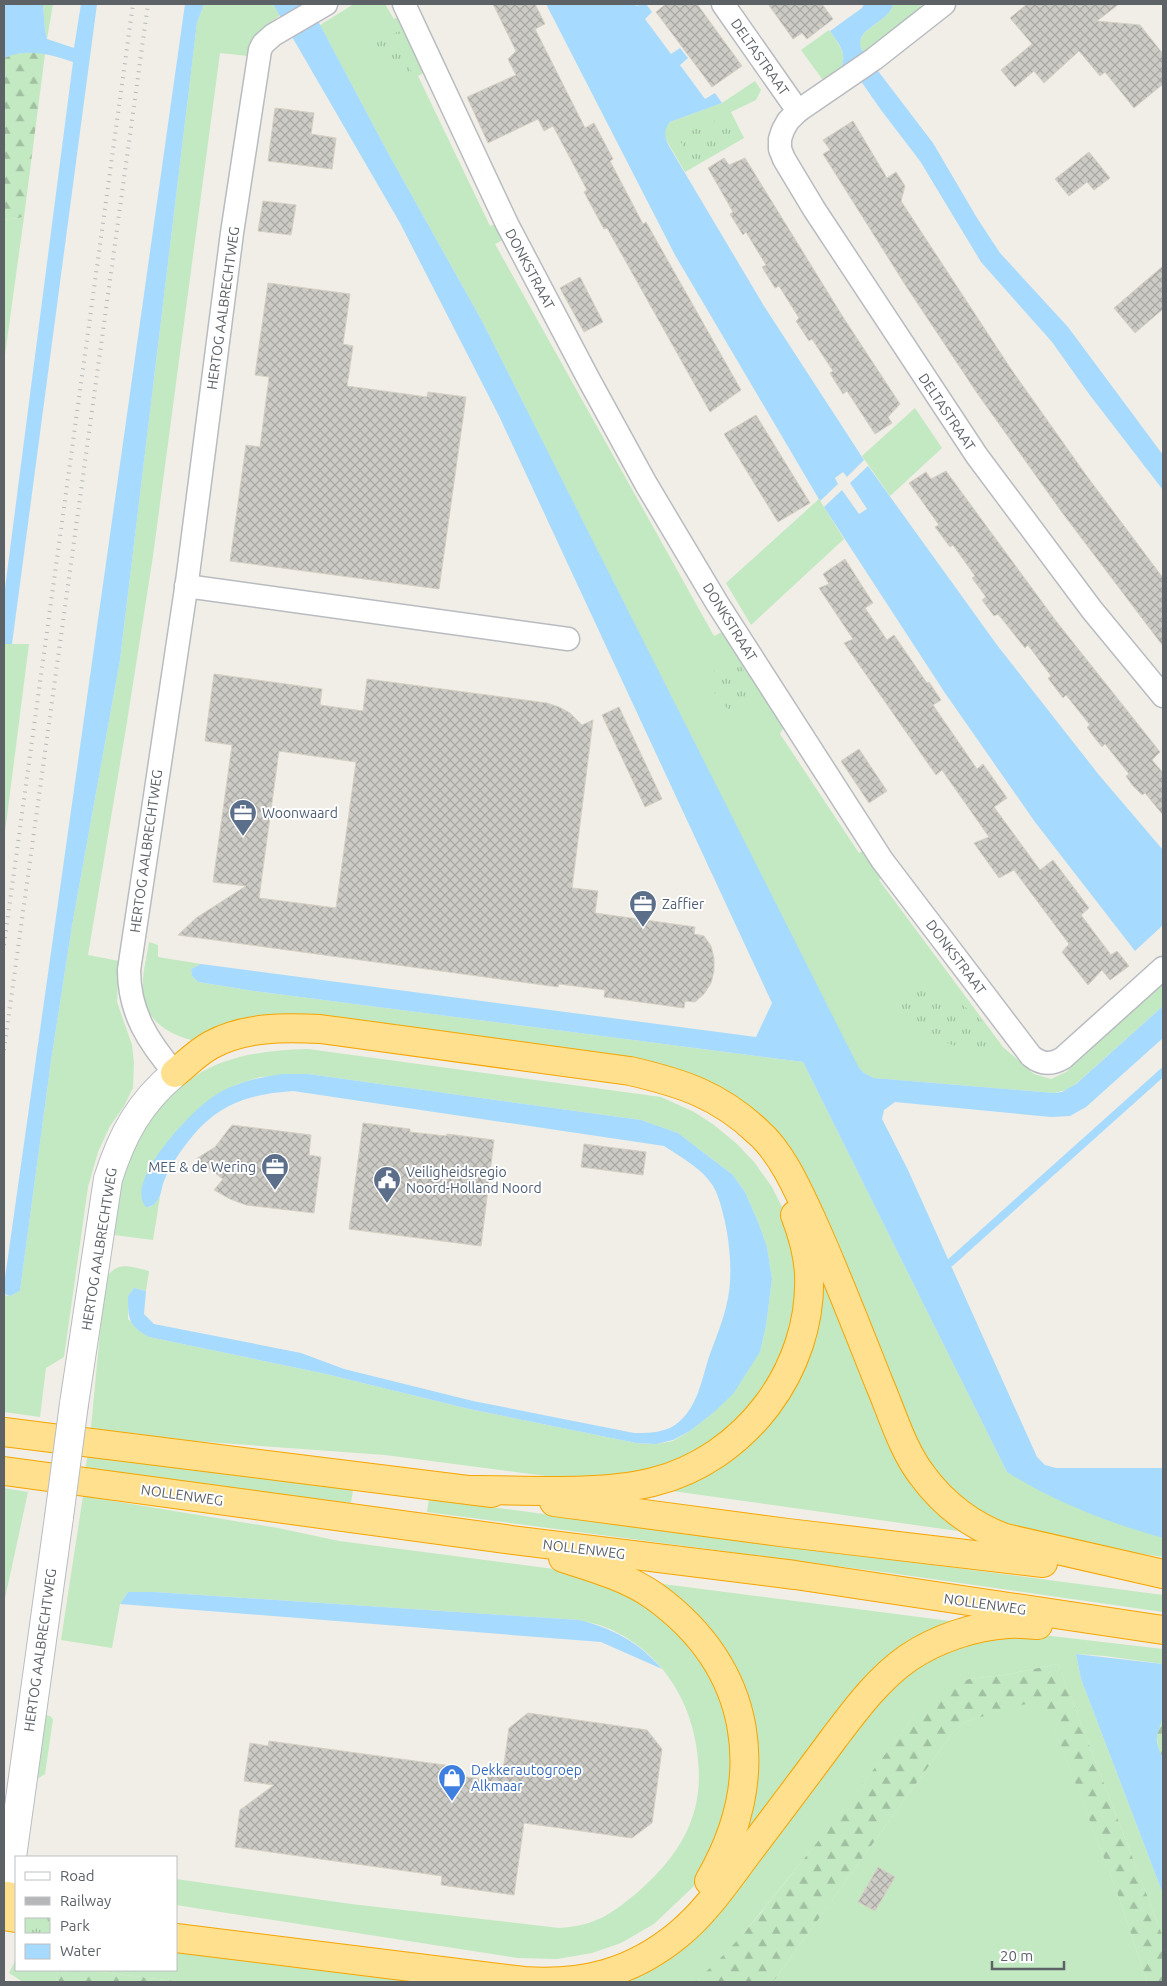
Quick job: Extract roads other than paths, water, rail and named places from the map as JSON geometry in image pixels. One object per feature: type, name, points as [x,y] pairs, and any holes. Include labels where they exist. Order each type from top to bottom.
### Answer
[{"type":"highway","points":[[175,1073],[211,1045],[232,1037],[276,1028],[300,1028],[320,1029],[630,1071],[670,1080],[715,1099],[760,1133],[785,1166],[800,1193],[832,1263],[904,1443],[921,1474],[944,1502],[962,1517],[983,1530],[1005,1538],[1163,1576]]},
{"type":"highway","points":[[175,1073],[249,1047],[276,1042],[298,1042],[324,1043],[624,1080],[666,1091],[709,1110],[726,1121],[761,1154],[777,1176],[799,1227],[809,1273],[808,1302],[804,1328],[793,1360],[778,1391],[759,1417],[721,1452],[699,1466],[651,1482],[628,1487],[578,1490],[474,1490]]},
{"type":"highway","points":[[4,1432],[474,1490],[614,1511],[1163,1576]]},
{"type":"highway","name":"NOLLENWEG","points":[[4,1471],[512,1540],[795,1576],[1162,1630]]},
{"type":"highway","points":[[178,1920],[528,1968],[553,1968],[579,1965],[621,1954],[653,1936],[674,1921],[690,1905],[708,1883],[721,1862],[738,1818],[743,1794],[746,1766],[743,1733],[736,1706],[726,1680],[705,1645],[686,1624],[654,1596],[622,1578],[512,1540]]},
{"type":"highway","points":[[178,1938],[524,1981],[572,1982],[600,1976],[627,1966],[654,1952],[679,1934],[711,1901],[856,1709],[890,1672],[909,1657],[953,1635],[1007,1624],[1162,1630]]},
{"type":"main road","name":"HERTOG AALBRECHTWEG","points":[[16,1856],[74,1404],[108,1179],[120,1143],[133,1120],[152,1094],[175,1073]]},
{"type":"main road","name":"HERTOG AALBRECHTWEG","points":[[9,1909],[15,1862]]},
{"type":"street","name":"HERTOG AALBRECHTWEG","points":[[175,1073],[151,1044],[137,1018],[132,1001],[129,970],[186,586],[232,238],[256,74],[263,44],[273,35],[326,4]]},
{"type":"street","name":"DONKSTRAAT","points":[[404,4],[507,224],[646,484],[712,595],[882,860],[1031,1056],[1038,1062],[1044,1063],[1055,1062],[1063,1058],[1163,968]]},
{"type":"street","name":"DELTASTRAAT","points":[[723,4],[798,111]]},
{"type":"street","name":"DELTASTRAAT","points":[[944,4],[874,59],[798,111],[788,121],[783,130],[780,139],[780,149],[814,209],[977,456],[1092,610],[1163,696]]},
{"type":"street","points":[[186,586],[568,639]]},
{"type":"water","points":[[4,4],[43,4],[47,39],[74,48],[81,4],[97,4],[12,644],[4,644],[4,596],[73,62],[38,53],[21,53],[4,58]]},
{"type":"water","points":[[185,4],[204,4],[197,23],[120,660],[72,926],[51,1061],[20,1291],[10,1296],[5,1294],[4,1285]]},
{"type":"water","points":[[273,4],[309,4],[387,151],[482,321],[859,1068],[874,1078],[1054,1093],[1062,1092],[1076,1084],[1163,1006],[1163,1038],[1086,1107],[1070,1116],[1051,1117],[895,1102],[884,1110],[882,1119],[908,1170],[1037,1457],[1045,1465],[1056,1468],[1163,1468],[1163,1538],[1122,1526],[1082,1511],[1044,1493],[1007,1472],[803,1062],[254,991],[198,982],[192,976],[191,969],[201,964],[756,1037],[772,1003],[499,416],[400,223]]},
{"type":"water","points":[[546,4],[634,4],[637,6],[646,4],[652,12],[645,19],[671,54],[680,48],[688,58],[680,65],[705,99],[715,93],[722,103],[670,122],[665,131],[665,136],[676,158],[764,306],[864,460],[847,477],[843,472],[835,478],[838,484],[820,501],[675,255]]},
{"type":"water","points":[[864,4],[893,4],[885,16],[866,31],[860,43],[862,50],[933,143],[1000,253],[1068,327],[1163,455],[1163,490],[1089,394],[1052,342],[981,262],[920,161],[849,64],[839,72],[843,60],[842,50],[830,31],[862,8]]},
{"type":"water","points":[[868,466],[997,645],[1099,775],[1163,850],[1163,925],[1135,951],[1035,822],[945,693],[824,507],[842,490],[859,514],[867,509],[850,483]]},
{"type":"water","points":[[283,1074],[308,1074],[641,1120],[678,1133],[733,1175],[745,1192],[767,1247],[772,1279],[766,1326],[760,1352],[733,1394],[690,1431],[673,1440],[656,1444],[636,1443],[469,1409],[326,1374],[149,1337],[142,1333],[133,1325],[129,1316],[128,1296],[134,1288],[146,1291],[144,1314],[154,1324],[301,1353],[344,1369],[473,1401],[634,1433],[653,1432],[670,1428],[680,1421],[691,1408],[726,1306],[730,1286],[729,1246],[721,1206],[713,1186],[694,1166],[664,1146],[293,1091],[277,1092],[236,1102],[213,1116],[191,1138],[176,1158],[166,1175],[158,1200],[153,1205],[146,1207],[141,1196],[144,1181],[163,1147],[191,1116],[214,1096],[230,1087],[256,1079]]},
{"type":"water","points":[[128,1592],[155,1592],[579,1620],[603,1627],[624,1637],[644,1651],[662,1669],[601,1642],[120,1604]]},
{"type":"water","points":[[1076,1654],[1163,1664],[1164,1710],[1157,1740],[1163,1759],[1163,1894],[1081,1679]]},
{"type":"waterway","points":[[951,1262],[1163,1072]]},
{"type":"railway","points":[[4,945],[133,4]]},
{"type":"railway","points":[[4,1050],[148,4]]},
{"type":"place","name":"Woonwaard","points":[[243,837]]},
{"type":"place","name":"Zaffier","points":[[643,928]]},
{"type":"place","name":"MEE & de Wering","points":[[275,1191]]},
{"type":"place","name":"Veiligheidsregio Noord-Holland Noord","points":[[387,1204]]},
{"type":"place","name":"Dekkerautogroep Alkmaar","points":[[452,1802]]}]
